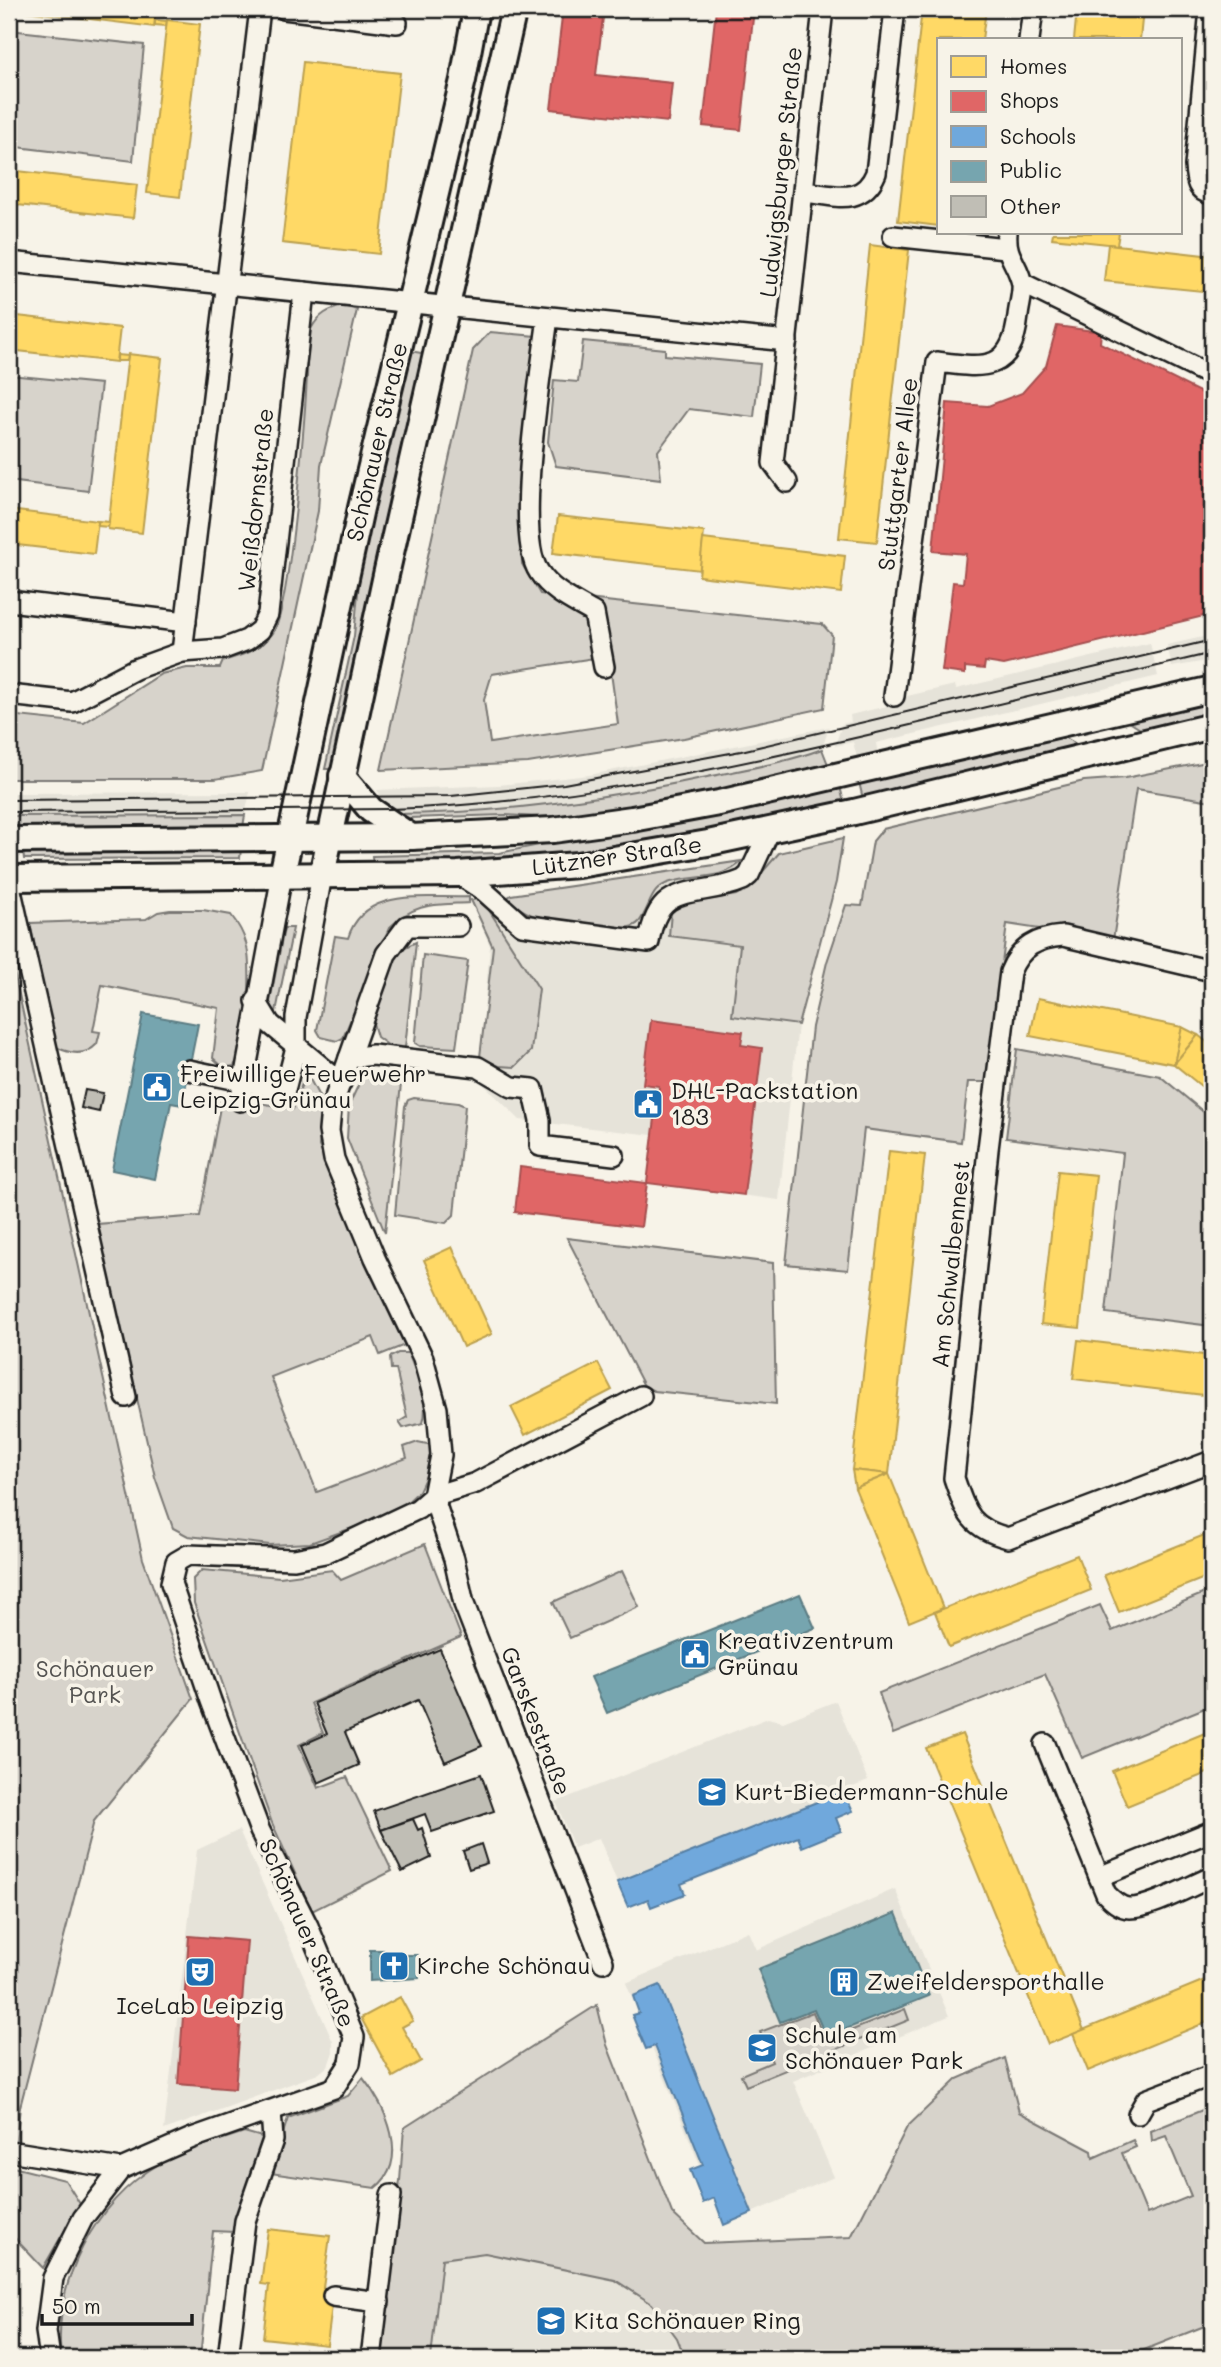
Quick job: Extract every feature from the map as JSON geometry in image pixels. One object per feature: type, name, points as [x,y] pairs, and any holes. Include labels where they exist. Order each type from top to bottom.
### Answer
[{"type":"main road","name":"Schönauer Straße","points":[[322,875],[428,305],[476,9]]},
{"type":"main road","name":"Schönauer Straße","points":[[282,875],[357,527],[428,305],[514,9]]},
{"type":"main road","name":"Lützner Straße","points":[[9,840],[513,834],[632,820],[962,748],[1212,689]]},
{"type":"main road","name":"Lützner Straße","points":[[9,880],[458,874],[641,856],[770,830],[1212,726]]},
{"type":"main road","points":[[342,776],[370,810],[411,837]]},
{"type":"street","points":[[182,652],[260,9]]},
{"type":"street","points":[[284,9],[397,23]]},
{"type":"street","name":"Ludwigsburger Straße","points":[[787,482],[773,463],[823,9]]},
{"type":"street","points":[[804,191],[856,196],[865,192],[872,183],[876,173],[895,9]]},
{"type":"street","points":[[1029,38],[1033,9]]},
{"type":"street","points":[[1210,9],[1195,166],[1196,182],[1202,190],[1212,194]]},
{"type":"street","points":[[893,236],[1006,240],[1022,283],[1212,376]]},
{"type":"street","points":[[9,262],[787,341]]},
{"type":"street","name":"Stuttgarter Allee","points":[[894,696],[937,362],[977,367],[996,363],[1007,354],[1012,347],[1022,283]]},
{"type":"street","name":"Weißdornstraße","points":[[9,695],[72,702],[135,669],[182,652],[223,649],[247,640],[260,630],[268,614],[304,292]]},
{"type":"street","points":[[548,317],[529,469],[530,548],[537,570],[551,588],[594,613],[604,667]]},
{"type":"street","points":[[9,600],[186,622]]},
{"type":"street","points":[[458,874],[505,908],[522,925],[649,942],[652,924],[661,905],[680,894],[743,880],[749,875],[770,830]]},
{"type":"street","points":[[241,1091],[282,875]]},
{"type":"street","points":[[189,1070],[241,1091],[285,1090],[296,1047],[296,1017],[322,875]]},
{"type":"street","points":[[9,880],[126,1397]]},
{"type":"street","name":"Garskestraße","points":[[458,926],[407,926],[386,954],[331,1109],[329,1131],[334,1159],[375,1258],[423,1358],[437,1409],[441,1455],[433,1496],[454,1559],[464,1604],[603,1962]]},
{"type":"street","name":"Am Schwalbennest","points":[[1212,971],[1063,936],[1045,937],[1028,946],[1016,957],[1010,972],[988,1149],[954,1478],[966,1514],[985,1532],[1008,1538],[1212,1461]]},
{"type":"street","points":[[256,1001],[270,1024],[341,1083]]},
{"type":"street","points":[[349,1058],[373,1055],[488,1071],[512,1087],[533,1089],[540,1119],[540,1146],[614,1155]]},
{"type":"street","points":[[433,1496],[476,1483],[641,1396]]},
{"type":"street","name":"Schönauer Straße","points":[[50,2358],[46,2331],[53,2278],[83,2218],[121,2169],[192,2138],[334,2088],[350,2063],[354,2037],[308,1926],[260,1831],[211,1701],[171,1583],[176,1562],[188,1555],[294,1559],[325,1553],[418,1509],[433,1496]]},
{"type":"street","points":[[1045,1744],[1106,1894],[1114,1902],[1128,1909],[1212,1877]]},
{"type":"street","points":[[1099,1877],[1212,1831]]},
{"type":"street","points":[[1138,2114],[1146,2100],[1212,2075]]},
{"type":"street","points":[[228,2358],[245,2221],[272,2140],[271,2111]]},
{"type":"street","points":[[9,2151],[121,2169]]},
{"type":"street","points":[[371,2358],[391,2195]]},
{"type":"street","points":[[333,2296],[379,2302]]},
{"type":"shaded area","points":[[1212,635],[1212,660],[1172,667],[1167,645]]},
{"type":"shaded area","points":[[1150,643],[1158,676],[876,743],[878,755],[858,761],[853,742],[835,746],[842,724],[851,722],[850,715],[895,704],[894,699],[955,685],[956,689]]},
{"type":"shaded area","points":[[829,727],[822,749],[809,754],[593,799],[501,809],[392,814],[377,790],[499,785],[590,775]]},
{"type":"shaded area","points":[[250,792],[245,815],[9,816],[9,793]]},
{"type":"shaded area","points":[[840,839],[827,917],[798,1025],[779,1200],[647,1183],[653,1135],[520,1120],[478,1079],[490,946],[471,900],[685,871]]},
{"type":"shaded area","name":"Kurt-Biedermann-Schule","points":[[836,1701],[868,1781],[617,1882],[599,1838],[574,1848],[556,1802],[768,1718],[783,1722]]},
{"type":"shaded area","points":[[239,1830],[333,2042],[333,2052],[328,2066],[318,2074],[164,2130],[197,1850]]},
{"type":"shaded area","name":"Schule am Schönauer Park","points":[[895,1889],[949,2016],[793,2081],[834,2177],[724,2225],[626,1983],[748,1931],[756,1950]]},
{"type":"shaded area","name":"Kita Schönauer Ring","points":[[485,2253],[615,2280],[652,2304],[677,2338],[685,2358],[431,2358],[442,2259]]},
{"type":"green space","points":[[9,30],[144,45],[133,161],[9,146]]},
{"type":"green space","points":[[344,306],[357,310],[321,465],[318,511],[262,771],[215,779],[9,779],[9,715],[84,723],[161,674],[187,668],[220,668],[223,661],[257,648],[273,633],[285,589],[296,510],[306,397],[307,340],[321,316]]},
{"type":"green space","points":[[490,332],[536,336],[520,484],[522,564],[540,594],[822,624],[832,635],[824,708],[684,738],[528,763],[381,770],[473,350]],"holes":[[[609,658],[618,724],[490,743],[484,700],[492,674]]]},
{"type":"green space","points":[[583,341],[665,349],[665,355],[760,364],[754,417],[689,409],[658,451],[661,479],[556,466],[548,442],[554,380],[578,382]]},
{"type":"green space","points":[[410,351],[427,354],[334,769],[325,769],[354,636],[361,560]]},
{"type":"green space","points":[[9,375],[101,384],[88,491],[9,481]]},
{"type":"green space","points":[[1212,699],[1212,716],[1145,732],[1126,720]]},
{"type":"green space","points":[[1061,735],[1083,748],[863,799],[859,782]]},
{"type":"green space","points":[[822,749],[829,767],[660,804],[556,818],[505,815],[409,818],[392,814],[511,808],[590,798],[765,765]]},
{"type":"green space","points":[[1212,761],[1212,801],[1136,789],[1113,940],[1007,924],[987,1082],[968,1082],[961,1142],[864,1129],[848,1270],[786,1264],[812,1027],[827,962],[846,905],[862,906],[873,841],[883,829],[1084,781],[1125,778]]},
{"type":"green space","points":[[840,786],[844,803],[658,843],[519,861],[373,867],[372,856],[499,853]]},
{"type":"green space","points":[[245,815],[243,827],[9,830],[9,816]]},
{"type":"green space","points":[[843,838],[836,882],[798,1025],[732,1016],[740,945],[669,936],[671,912],[681,904],[736,895],[752,884],[779,853]]},
{"type":"green space","points":[[241,849],[240,858],[24,859],[23,850]]},
{"type":"green space","points":[[742,861],[718,874],[664,885],[654,893],[639,922],[621,928],[578,927],[544,920],[506,899],[511,895]]},
{"type":"green space","points":[[415,897],[469,897],[469,903],[417,909],[389,928],[343,1038],[337,1041],[321,1037],[317,1030],[335,936],[348,938],[356,921],[367,910],[381,903]]},
{"type":"green space","points":[[482,899],[539,989],[531,1051],[515,1067],[499,1066],[480,1057],[493,947],[471,900]]},
{"type":"green space","points":[[203,910],[231,915],[243,935],[248,955],[248,1006],[243,1041],[234,1066],[224,1068],[213,1058],[219,1008],[102,985],[93,1031],[100,1032],[97,1044],[82,1053],[56,1047],[30,923],[146,919],[158,912]]},
{"type":"green space","points":[[284,928],[293,928],[276,1012],[269,1007]]},
{"type":"green space","points":[[416,942],[405,1048],[389,1046],[377,1037],[372,1020],[393,962],[401,949]]},
{"type":"green space","name":"Schönauer Park","points":[[9,949],[143,1559],[193,1699],[94,1821],[20,2107],[15,2151],[9,2158]]},
{"type":"green space","points":[[423,955],[468,961],[456,1048],[420,1046],[415,1043]]},
{"type":"green space","points":[[1017,1049],[1160,1076],[1212,1119],[1212,1326],[1106,1313],[1123,1153],[1006,1138]]},
{"type":"green space","points":[[306,1072],[322,1102],[319,1146],[405,1345],[380,1355],[373,1337],[271,1377],[317,1492],[407,1458],[404,1447],[418,1442],[432,1445],[431,1465],[419,1491],[397,1512],[310,1543],[270,1545],[188,1536],[173,1528],[155,1477],[97,1224],[200,1216],[222,1096],[293,1109]]},
{"type":"green space","points":[[380,1073],[402,1075],[385,1233],[347,1138],[349,1105],[362,1077]]},
{"type":"green space","points":[[414,1098],[465,1106],[454,1215],[446,1223],[395,1215],[405,1106],[408,1100]]},
{"type":"green space","points":[[567,1238],[773,1263],[776,1404],[654,1391],[644,1386]]},
{"type":"green space","points":[[398,1353],[408,1353],[425,1406],[423,1423],[403,1428],[399,1422],[407,1417],[396,1369],[391,1369],[390,1357]]},
{"type":"green space","points":[[425,1544],[461,1637],[311,1703],[323,1733],[299,1745],[318,1788],[347,1777],[392,1871],[312,1911],[272,1823],[194,1603],[193,1579],[202,1570],[280,1577],[332,1570],[341,1580]]},
{"type":"green space","points":[[622,1571],[639,1607],[570,1638],[553,1602]]},
{"type":"green space","points":[[1212,1590],[1212,1705],[1082,1758],[1045,1674],[893,1734],[879,1693],[1100,1605],[1112,1631]]},
{"type":"green space","points":[[597,2005],[607,2045],[672,2213],[704,2243],[851,2237],[907,2127],[957,2079],[1005,2058],[1019,2112],[1092,2151],[1093,2158],[1133,2140],[1136,2147],[1122,2153],[1147,2214],[1191,2196],[1166,2136],[1152,2141],[1151,2131],[1212,2106],[1212,2323],[1124,2358],[1030,2358],[1027,2353],[1013,2358],[685,2358],[677,2338],[652,2304],[615,2280],[485,2253],[442,2259],[431,2358],[376,2358],[400,2181],[404,2128]]},
{"type":"green space","points":[[905,2009],[909,2020],[746,2086],[741,2075],[772,2062],[760,2032],[813,2012],[825,2041]]},
{"type":"green space","points":[[363,2078],[380,2103],[391,2133],[392,2163],[386,2177],[375,2188],[270,2173],[288,2118],[348,2096]]},
{"type":"green space","points":[[244,2132],[262,2137],[264,2144],[234,2232],[213,2231],[200,2358],[61,2358],[60,2330],[71,2274],[82,2248],[115,2200],[136,2180],[168,2159]]},
{"type":"green space","points":[[9,2166],[65,2180],[80,2204],[43,2268],[9,2232]]},
{"type":"building: Homes","points":[[9,9],[156,9],[154,27]]},
{"type":"building: Homes","points":[[922,9],[986,9],[982,38],[937,38],[937,226],[898,221]]},
{"type":"building: Homes","points":[[1077,9],[1143,9],[1140,38],[1074,38]]},
{"type":"building: Homes","points":[[155,20],[167,21],[166,26],[155,25]]},
{"type":"building: Homes","points":[[167,20],[200,24],[180,197],[147,193]]},
{"type":"building: Homes","points":[[303,62],[400,73],[379,254],[282,243]]},
{"type":"building: Homes","points":[[9,170],[137,185],[133,218],[9,204]]},
{"type":"building: Homes","points":[[1053,234],[1119,234],[1117,245],[1052,238]]},
{"type":"building: Homes","points":[[1108,244],[1212,256],[1212,292],[1104,281]]},
{"type":"building: Homes","points":[[870,245],[909,250],[877,542],[839,538]]},
{"type":"building: Homes","points":[[9,315],[120,328],[116,362],[9,350]]},
{"type":"building: Homes","points":[[128,354],[162,358],[142,533],[108,529]]},
{"type":"building: Homes","points":[[117,355],[128,356],[127,361],[117,361]]},
{"type":"building: Homes","points":[[9,510],[98,521],[94,554],[9,544]]},
{"type":"building: Homes","points":[[558,516],[704,532],[700,570],[553,553]]},
{"type":"building: Homes","points":[[98,521],[109,522],[108,527],[98,526]]},
{"type":"building: Homes","points":[[703,539],[845,556],[841,593],[699,576]]},
{"type":"building: Homes","points":[[1038,998],[1182,1027],[1174,1064],[1030,1036]]},
{"type":"building: Homes","points":[[1182,1027],[1198,1035],[1174,1064]]},
{"type":"building: Homes","points":[[1198,1035],[1212,1046],[1212,1095],[1174,1064]]},
{"type":"building: Homes","points":[[889,1151],[925,1155],[889,1474],[852,1470]]},
{"type":"building: Homes","points":[[1058,1171],[1096,1175],[1080,1328],[1041,1324]]},
{"type":"building: Homes","points":[[452,1247],[492,1334],[463,1347],[424,1260]]},
{"type":"building: Homes","points":[[1078,1340],[1212,1356],[1212,1396],[1073,1379]]},
{"type":"building: Homes","points":[[598,1363],[612,1390],[525,1435],[511,1407]]},
{"type":"building: Homes","points":[[852,1470],[889,1474],[855,1488]]},
{"type":"building: Homes","points":[[889,1474],[943,1608],[909,1622],[855,1488]]},
{"type":"building: Homes","points":[[1212,1532],[1212,1575],[1119,1612],[1104,1575]]},
{"type":"building: Homes","points":[[1077,1555],[1091,1590],[949,1647],[935,1612]]},
{"type":"building: Homes","points":[[1212,1730],[1212,1771],[1127,1806],[1112,1771]]},
{"type":"building: Homes","points":[[962,1734],[1084,2030],[1048,2044],[926,1748]]},
{"type":"building: Homes","points":[[1212,1977],[1212,2020],[1088,2071],[1073,2034]]},
{"type":"building: Homes","points":[[400,1997],[413,2021],[402,2027],[421,2061],[393,2077],[361,2018]]},
{"type":"building: Homes","points":[[268,2229],[330,2236],[323,2288],[334,2290],[327,2345],[263,2338],[269,2285],[261,2284]]},
{"type":"building: Shops","points":[[563,9],[604,9],[596,75],[672,83],[668,122],[551,109]]},
{"type":"building: Shops","points":[[716,9],[754,9],[741,130],[703,126]]},
{"type":"building: Shops","points":[[1057,326],[1101,332],[1100,343],[1212,398],[1212,614],[1004,665],[985,662],[984,669],[965,667],[965,674],[942,671],[953,582],[963,583],[966,554],[933,551],[947,403],[988,406],[1022,393],[1046,366]]},
{"type":"building: Shops","points":[[651,1020],[743,1032],[741,1045],[762,1048],[744,1195],[647,1183],[659,1086],[643,1084]]},
{"type":"building: Shops","points":[[520,1167],[647,1183],[641,1227],[515,1212]]},
{"type":"building: Shops","points":[[189,1936],[247,1941],[235,2089],[178,2084]]},
{"type":"building: Schools","points":[[844,1791],[853,1811],[836,1818],[841,1831],[802,1847],[798,1837],[681,1884],[685,1894],[651,1907],[648,1899],[628,1907],[617,1882]]},
{"type":"building: Schools","points":[[660,1985],[752,2213],[724,2225],[714,2198],[703,2203],[690,2170],[703,2165],[655,2046],[646,2049],[632,2015],[639,2013],[633,1996]]},
{"type":"building: Public","name":"Freiwillige Feuerwehr Leipzig-Grünau","points":[[143,1014],[198,1024],[182,1105],[171,1103],[155,1179],[112,1170]]},
{"type":"building: Public","points":[[800,1594],[815,1628],[607,1713],[591,1677]]},
{"type":"building: Public","name":"Zweifeldersporthalle","points":[[896,1913],[929,1996],[826,2037],[814,2009],[780,2022],[758,1969]]},
{"type":"building: Public","name":"Kirche Schönau","points":[[370,1950],[383,1950],[383,1955],[418,1955],[419,1978],[370,1981]]},
{"type":"building: Other","points":[[85,1090],[103,1093],[99,1112],[81,1108]]},
{"type":"building: Other","points":[[440,1649],[482,1746],[445,1762],[418,1700],[345,1732],[359,1765],[318,1783],[302,1745],[327,1734],[314,1703]]},
{"type":"building: Other","points":[[481,1774],[494,1811],[432,1832],[425,1814],[381,1830],[374,1811]]},
{"type":"building: Other","points":[[413,1819],[418,1830],[422,1828],[431,1858],[402,1872],[381,1830]]},
{"type":"building: Other","points":[[481,1844],[487,1863],[469,1869],[463,1851]]},
{"type":"tram line","points":[[9,800],[451,796],[564,784],[741,751],[1212,640]]},
{"type":"tram line","points":[[9,812],[390,809],[520,800],[648,781],[775,756],[1212,653]]},
{"type":"place","name":"Freiwillige Feuerwehr Leipzig-Grünau","points":[[157,1087]]},
{"type":"place","name":"DHL-Packstation 183","points":[[648,1104]]},
{"type":"place","name":"Kreativzentrum Grünau","points":[[695,1654]]},
{"type":"place","name":"Kurt-Biedermann-Schule","points":[[712,1792]]},
{"type":"place","name":"Kirche Schönau","points":[[394,1966]]},
{"type":"place","name":"IceLab Leipzig","points":[[200,1972]]},
{"type":"place","name":"Zweifeldersporthalle","points":[[844,1982]]},
{"type":"place","name":"Schule am Schönauer Park","points":[[762,2048]]},
{"type":"place","name":"Kita Schönauer Ring","points":[[551,2321]]}]
